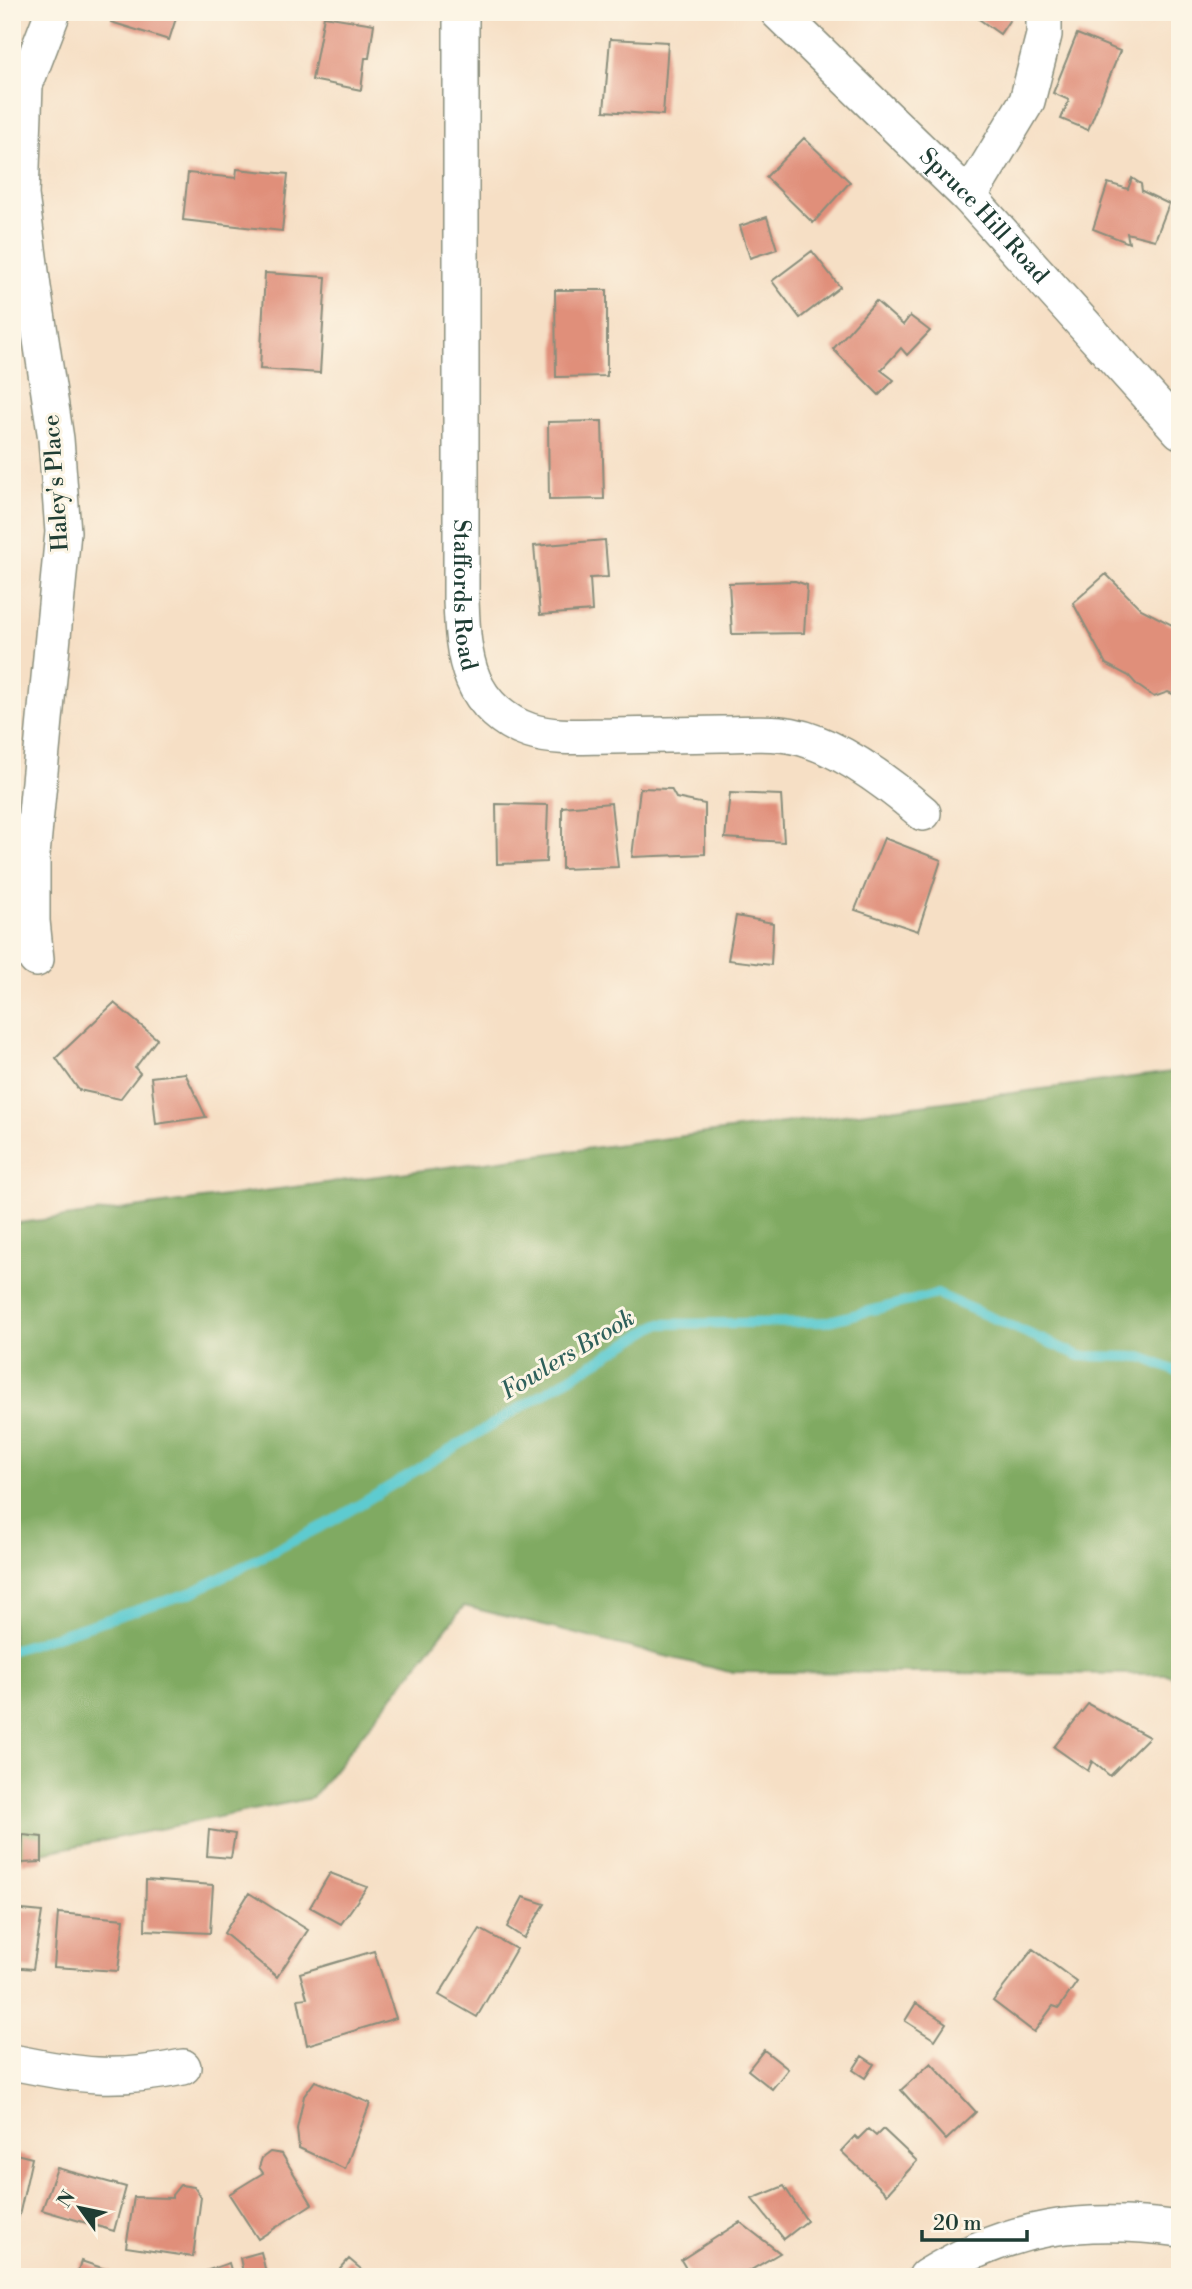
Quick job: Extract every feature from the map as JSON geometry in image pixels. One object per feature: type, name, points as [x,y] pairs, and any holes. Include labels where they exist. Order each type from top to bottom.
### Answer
[{"type":"street","name":"Haley's Place","points":[[36,959],[32,921],[33,855],[63,532],[56,439],[22,288],[21,195],[25,85],[53,12]]},
{"type":"street","name":"Staffords Road","points":[[461,12],[461,600],[466,657],[473,680],[483,698],[513,724],[532,732],[573,736],[763,733],[799,737],[860,767],[923,813]]},
{"type":"street","name":"Spruce Hill Road","points":[[778,12],[970,198],[1180,431]]},
{"type":"street","points":[[970,198],[1027,101],[1044,35],[1044,12]]},
{"type":"street","points":[[12,2062],[72,2075],[100,2077],[128,2077],[183,2067]]},
{"type":"street","points":[[926,2277],[957,2259],[1003,2239],[1054,2227],[1110,2224],[1180,2229]]},
{"type":"green space","points":[[1180,1071],[1180,1682],[1167,1674],[729,1672],[464,1606],[312,1798],[12,1859],[12,1224]]},
{"type":"building","points":[[114,12],[178,12],[169,40],[111,22]]},
{"type":"building","points":[[969,12],[1015,12],[1000,34]]},
{"type":"building","points":[[324,16],[374,24],[369,58],[365,58],[361,90],[312,80]]},
{"type":"building","points":[[1077,34],[1120,51],[1088,130],[1061,119],[1069,100],[1053,93]]},
{"type":"building","points":[[610,39],[668,42],[663,115],[604,111]]},
{"type":"building","points":[[804,138],[850,182],[813,223],[766,177]]},
{"type":"building","points":[[237,169],[288,174],[282,231],[183,220],[188,173],[236,178]]},
{"type":"building","points":[[1132,178],[1141,184],[1142,191],[1169,204],[1155,240],[1127,233],[1129,243],[1093,229],[1108,183],[1128,189]]},
{"type":"building","points":[[767,217],[777,249],[750,258],[740,226]]},
{"type":"building","points":[[812,251],[840,287],[800,318],[772,281]]},
{"type":"building","points":[[265,273],[326,277],[320,373],[260,369]]},
{"type":"building","points":[[555,290],[607,290],[607,376],[556,377]]},
{"type":"building","points":[[876,301],[903,325],[910,316],[930,331],[907,355],[901,348],[881,370],[894,380],[879,395],[833,349]]},
{"type":"building","points":[[602,421],[604,499],[549,500],[548,422]]},
{"type":"building","points":[[605,540],[608,577],[590,578],[592,611],[540,615],[534,546]]},
{"type":"building","points":[[1106,574],[1141,609],[1180,629],[1180,697],[1168,692],[1154,697],[1129,676],[1106,664],[1073,603]]},
{"type":"building","points":[[795,581],[807,585],[804,633],[732,634],[729,583]]},
{"type":"building","points":[[640,788],[671,789],[676,798],[705,804],[705,854],[632,857]]},
{"type":"building","points":[[730,793],[781,795],[784,842],[725,838]]},
{"type":"building","points":[[611,803],[618,867],[562,869],[562,807]]},
{"type":"building","points":[[496,804],[548,805],[546,862],[497,864]]},
{"type":"building","points":[[884,838],[941,860],[918,931],[855,910]]},
{"type":"building","points":[[736,916],[773,923],[771,965],[728,960]]},
{"type":"building","points":[[114,1003],[157,1039],[135,1068],[140,1073],[120,1099],[79,1090],[56,1058]]},
{"type":"building","points":[[185,1073],[206,1117],[156,1124],[151,1077]]},
{"type":"building","points":[[1088,1704],[1149,1737],[1110,1776],[1092,1761],[1088,1771],[1054,1747]]},
{"type":"building","points":[[209,1830],[235,1834],[231,1858],[207,1856]]},
{"type":"building","points":[[23,1835],[42,1837],[42,1862],[22,1863]]},
{"type":"building","points":[[330,1873],[367,1887],[341,1924],[310,1907]]},
{"type":"building","points":[[146,1880],[213,1885],[210,1933],[145,1930]]},
{"type":"building","points":[[249,1893],[308,1930],[277,1977],[224,1933]]},
{"type":"building","points":[[523,1897],[545,1904],[524,1938],[507,1927]]},
{"type":"building","points":[[12,1909],[42,1912],[33,1969],[12,1967]]},
{"type":"building","points":[[58,1913],[124,1919],[118,1971],[54,1967]]},
{"type":"building","points":[[480,1929],[516,1949],[477,2017],[439,1995]]},
{"type":"building","points":[[1033,1949],[1077,1982],[1059,2008],[1053,2006],[1034,2032],[993,2001]]},
{"type":"building","points":[[374,1951],[396,2018],[307,2045],[298,1999],[307,1998],[300,1973]]},
{"type":"building","points":[[916,2003],[946,2023],[935,2040],[905,2021]]},
{"type":"building","points":[[764,2050],[788,2069],[772,2089],[748,2070]]},
{"type":"building","points":[[862,2056],[874,2064],[865,2078],[853,2070]]},
{"type":"building","points":[[931,2063],[976,2112],[946,2140],[901,2090]]},
{"type":"building","points":[[315,2081],[370,2103],[345,2169],[299,2148],[297,2129],[304,2096]]},
{"type":"building","points":[[868,2129],[876,2136],[883,2129],[917,2161],[887,2194],[841,2151],[855,2136],[858,2139]]},
{"type":"building","points":[[270,2152],[282,2154],[312,2204],[258,2239],[229,2194],[263,2173],[259,2167],[262,2158]]},
{"type":"building","points":[[12,2153],[32,2158],[19,2216],[12,2214]]},
{"type":"building","points":[[57,2168],[126,2187],[114,2231],[42,2210]]},
{"type":"building","points":[[180,2185],[194,2187],[201,2197],[193,2257],[126,2247],[134,2197],[172,2198]]},
{"type":"building","points":[[784,2186],[807,2221],[784,2239],[752,2199]]},
{"type":"building","points":[[740,2222],[780,2253],[739,2277],[691,2277],[681,2260]]},
{"type":"building","points":[[261,2252],[267,2277],[244,2277],[240,2258]]},
{"type":"building","points":[[349,2259],[368,2275],[367,2277],[333,2277]]},
{"type":"building","points":[[81,2261],[111,2271],[110,2277],[76,2277]]},
{"type":"building","points":[[229,2263],[233,2277],[197,2277],[197,2274]]},
{"type":"waterway","name":"Fowlers Brook","points":[[12,1650],[193,1592],[334,1520],[659,1324],[825,1322],[937,1294],[1080,1356],[1142,1357],[1180,1373]]}]
